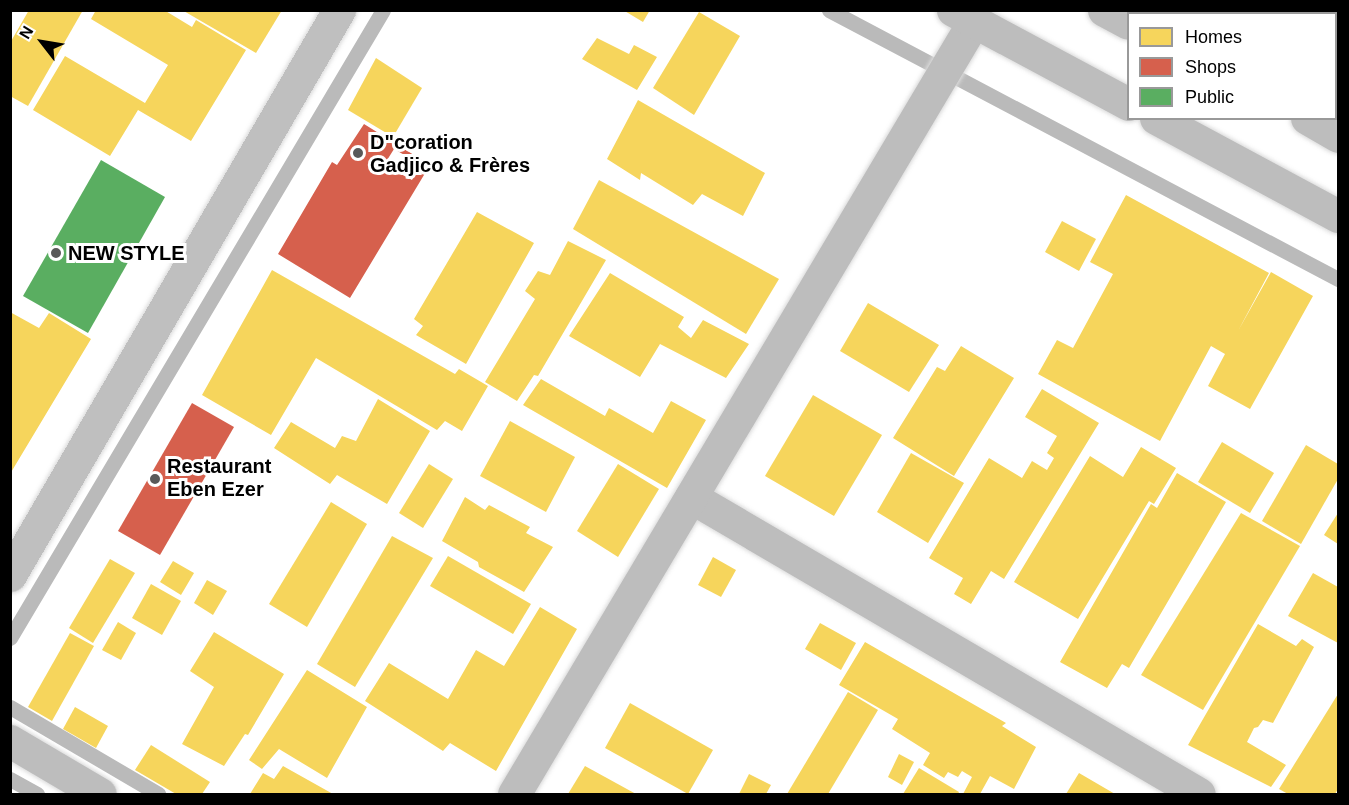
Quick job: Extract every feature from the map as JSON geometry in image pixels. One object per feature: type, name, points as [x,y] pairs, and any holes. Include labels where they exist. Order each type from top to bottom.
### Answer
[{"type":"main road","points":[[10,575],[339,10]]},
{"type":"main road","points":[[1104,10],[1127,22]]},
{"type":"main road","points":[[514,795],[691,497],[964,16],[1127,103]]},
{"type":"main road","points":[[1160,120],[1338,216]]},
{"type":"main road","points":[[1310,120],[1338,136]]},
{"type":"main road","points":[[691,497],[1199,795]]},
{"type":"main road","points":[[10,741],[100,795]]},
{"type":"building: Homes","points":[[29,10],[83,10],[28,106],[10,96],[10,43]]},
{"type":"building: Homes","points":[[96,10],[164,10],[192,27],[196,20],[246,50],[191,141],[138,110],[110,156],[33,110],[65,56],[145,103],[168,65],[91,19]]},
{"type":"building: Homes","points":[[182,10],[282,10],[256,53]]},
{"type":"building: Homes","points":[[623,10],[650,10],[643,22]]},
{"type":"building: Homes","points":[[1310,10],[1338,10],[1338,34],[1337,12],[1309,12]]},
{"type":"building: Homes","points":[[699,12],[740,36],[694,115],[653,88]]},
{"type":"building: Homes","points":[[597,38],[629,54],[634,45],[657,57],[637,90],[582,59]]},
{"type":"building: Homes","points":[[376,58],[422,88],[393,137],[348,110]]},
{"type":"building: Homes","points":[[638,100],[765,173],[743,216],[702,194],[693,205],[641,173],[640,180],[607,159]]},
{"type":"building: Homes","points":[[599,180],[779,279],[746,334],[573,229]]},
{"type":"building: Homes","points":[[1126,195],[1269,273],[1238,331],[1271,272],[1313,296],[1250,409],[1208,386],[1225,354],[1211,346],[1160,441],[1038,374],[1057,340],[1073,348],[1113,274],[1090,262]]},
{"type":"building: Homes","points":[[477,212],[534,243],[466,364],[416,335],[423,326],[414,319]]},
{"type":"building: Homes","points":[[1062,221],[1096,239],[1079,271],[1045,252]]},
{"type":"building: Homes","points":[[568,241],[606,260],[538,376],[534,375],[517,401],[485,382],[535,299],[525,291],[538,271],[550,275]]},
{"type":"building: Homes","points":[[272,270],[455,374],[459,369],[488,386],[462,431],[445,421],[437,430],[316,358],[271,435],[202,395]]},
{"type":"building: Homes","points":[[610,273],[684,317],[678,327],[691,338],[703,320],[749,344],[726,378],[660,344],[640,377],[569,336]]},
{"type":"building: Homes","points":[[868,303],[939,345],[909,392],[840,351]]},
{"type":"building: Homes","points":[[10,312],[39,328],[49,313],[91,339],[10,474]]},
{"type":"building: Homes","points":[[961,346],[1014,378],[954,476],[893,438],[937,367],[945,371]]},
{"type":"building: Homes","points":[[541,379],[605,416],[609,408],[653,433],[671,401],[706,420],[667,488],[523,405]]},
{"type":"building: Homes","points":[[1042,389],[1099,423],[1004,579],[991,571],[971,604],[954,594],[963,578],[929,558],[989,458],[1022,478],[1032,461],[1047,470],[1054,458],[1047,453],[1057,436],[1025,417]]},
{"type":"building: Homes","points":[[813,395],[882,435],[834,516],[765,476]]},
{"type":"building: Homes","points":[[378,399],[430,431],[387,504],[337,475],[330,484],[274,448],[291,422],[335,448],[342,436],[356,441]]},
{"type":"building: Homes","points":[[510,421],[575,457],[546,512],[480,476]]},
{"type":"building: Homes","points":[[1222,442],[1274,473],[1250,513],[1198,482]]},
{"type":"building: Homes","points":[[1306,445],[1338,464],[1338,479],[1301,544],[1262,521]]},
{"type":"building: Homes","points":[[1141,447],[1176,468],[1154,504],[1149,501],[1078,619],[1014,582],[1090,456],[1123,477]]},
{"type":"building: Homes","points":[[911,453],[964,483],[928,543],[877,512]]},
{"type":"building: Homes","points":[[429,464],[453,479],[423,528],[399,513]]},
{"type":"building: Homes","points":[[618,464],[659,489],[618,557],[577,531]]},
{"type":"building: Homes","points":[[1177,473],[1226,502],[1129,668],[1122,664],[1107,688],[1060,662],[1151,504],[1157,508]]},
{"type":"building: Homes","points":[[465,497],[485,510],[489,505],[530,527],[526,533],[553,547],[524,592],[479,567],[478,562],[442,541]]},
{"type":"building: Homes","points":[[331,502],[367,524],[307,627],[269,604]]},
{"type":"building: Homes","points":[[1241,513],[1300,546],[1203,710],[1141,675]]},
{"type":"building: Homes","points":[[1338,513],[1338,544],[1324,535]]},
{"type":"building: Homes","points":[[392,536],[433,558],[355,687],[317,664]]},
{"type":"building: Homes","points":[[448,556],[531,604],[513,634],[430,586]]},
{"type":"building: Homes","points":[[713,557],[736,570],[721,597],[698,585]]},
{"type":"building: Homes","points":[[110,559],[135,573],[93,643],[69,628]]},
{"type":"building: Homes","points":[[173,561],[194,573],[181,595],[160,582]]},
{"type":"building: Homes","points":[[1313,573],[1338,587],[1338,643],[1288,616]]},
{"type":"building: Homes","points":[[207,580],[227,591],[213,615],[194,603]]},
{"type":"building: Homes","points":[[151,584],[181,601],[162,635],[132,618]]},
{"type":"building: Homes","points":[[540,607],[577,629],[496,771],[450,743],[443,751],[365,701],[389,663],[448,699],[476,650],[504,666]]},
{"type":"building: Homes","points":[[118,622],[136,633],[121,660],[102,650]]},
{"type":"building: Homes","points":[[820,623],[856,643],[841,670],[805,649]]},
{"type":"building: Homes","points":[[1258,624],[1296,646],[1302,639],[1314,647],[1273,723],[1263,720],[1258,727],[1254,728],[1247,742],[1286,765],[1271,787],[1188,745]]},
{"type":"building: Homes","points":[[214,632],[284,674],[248,735],[245,734],[224,766],[182,744],[214,687],[190,671]]},
{"type":"building: Homes","points":[[70,633],[94,646],[52,721],[28,707]]},
{"type":"building: Homes","points":[[865,642],[1006,723],[1002,726],[1036,747],[1014,789],[990,776],[980,794],[963,794],[972,777],[962,771],[958,777],[948,772],[944,778],[923,765],[930,753],[892,729],[898,719],[839,685]]},
{"type":"building: Homes","points":[[307,670],[367,707],[327,778],[279,749],[262,769],[249,760]]},
{"type":"building: Homes","points":[[848,692],[878,710],[828,794],[787,794]]},
{"type":"building: Homes","points":[[1338,694],[1338,789],[1335,794],[1288,794],[1279,789]]},
{"type":"building: Homes","points":[[630,703],[713,750],[688,794],[605,748]]},
{"type":"building: Homes","points":[[75,707],[108,726],[96,748],[63,729]]},
{"type":"building: Homes","points":[[151,745],[210,782],[202,794],[176,794],[135,770]]},
{"type":"building: Homes","points":[[899,754],[914,762],[902,785],[888,777]]},
{"type":"building: Homes","points":[[283,766],[333,794],[250,794],[263,773],[274,779]]},
{"type":"building: Homes","points":[[585,766],[636,794],[568,794]]},
{"type":"building: Homes","points":[[919,768],[959,792],[958,794],[903,794]]},
{"type":"building: Homes","points":[[1079,773],[1115,794],[1066,794]]},
{"type":"building: Homes","points":[[749,774],[771,785],[766,794],[739,794]]},
{"type":"building: Shops","points":[[364,124],[430,165],[350,298],[278,254],[332,162],[337,165]],"holes":[[[394,149],[420,164],[412,180],[384,165]]]},
{"type":"building: Shops","points":[[192,403],[234,427],[160,555],[118,531]]},
{"type":"building: Public","points":[[101,160],[165,197],[88,333],[23,296]]},
{"type":"waterway","points":[[10,638],[383,10]]},
{"type":"waterway","points":[[829,10],[1338,279]]},
{"type":"waterway","points":[[10,707],[158,794]]},
{"type":"waterway","points":[[10,779],[37,794]]},
{"type":"place","name":"D\"coration Gadjico & Frères","points":[[358,153]]},
{"type":"place","name":"NEW STYLE","points":[[56,253]]},
{"type":"place","name":"Restaurant Eben Ezer","points":[[155,479]]}]
